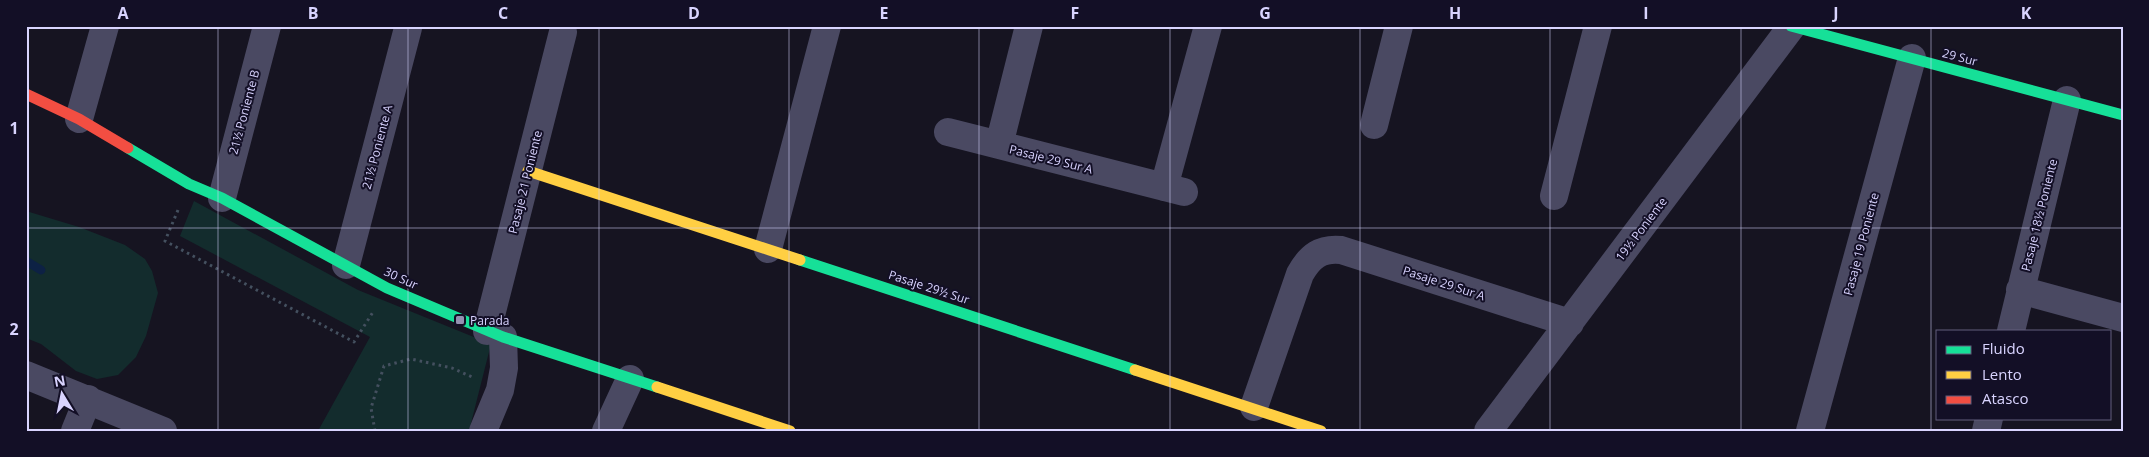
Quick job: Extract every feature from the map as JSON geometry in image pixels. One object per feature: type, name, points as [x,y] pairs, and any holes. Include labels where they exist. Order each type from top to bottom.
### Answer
[{"type":"street","points":[[79,120],[105,26]]},
{"type":"street","name":"21½ Poniente B","points":[[222,198],[267,26]]},
{"type":"street","points":[[768,249],[827,26]]},
{"type":"street","points":[[999,145],[1029,26]]},
{"type":"street","name":"Pasaje 29 Sur A","points":[[948,132],[1174,190],[1208,26]]},
{"type":"street","points":[[1374,125],[1399,26]]},
{"type":"street","points":[[1554,196],[1598,26]]},
{"type":"street","name":"29 Sur","points":[[1792,26],[2123,115]]},
{"type":"street","name":"19½ Poniente","points":[[1488,431],[1792,26]]},
{"type":"street","name":"21½ Poniente A","points":[[346,265],[408,28]]},
{"type":"street","name":"Pasaje 21 Poniente","points":[[483,431],[500,390],[504,368],[495,334],[528,171],[563,32]]},
{"type":"street","name":"Pasaje 19 Poniente","points":[[1810,431],[1912,58]]},
{"type":"street","name":"30 Sur","points":[[26,94],[79,120],[189,184],[222,198],[387,288],[495,334],[790,431]]},
{"type":"street","name":"Pasaje 18½ Poniente","points":[[2011,330],[2067,100]]},
{"type":"street","name":"Pasaje 29½ Sur","points":[[528,171],[1321,431]]},
{"type":"street","name":"Pasaje 29 Sur A","points":[[1254,408],[1300,274],[1310,258],[1326,250],[1341,250],[1570,324]]},
{"type":"street","points":[[2020,290],[2123,318]]},
{"type":"street","points":[[26,375],[163,431]]},
{"type":"street","points":[[606,431],[630,379]]},
{"type":"street","points":[[75,431],[88,399]]},
{"type":"path","points":[[189,184],[165,241],[354,342],[387,288]]},
{"type":"path","points":[[375,431],[371,408],[384,366],[410,359],[452,368],[500,390]]},
{"type":"green space","points":[[194,201],[358,290],[491,344],[469,431],[318,431],[370,337],[180,236]]},
{"type":"green space","points":[[26,211],[79,227],[125,245],[145,259],[152,271],[158,293],[146,336],[136,357],[118,375],[97,379],[76,371],[41,344],[26,338]]},
{"type":"waterway","points":[[26,261],[41,270]]},
{"type":"traffic: fast","points":[[1791,26],[2123,115]]},
{"type":"traffic: fast","points":[[128,148],[189,184],[222,198],[387,288],[503,337],[657,387]]},
{"type":"traffic: fast","points":[[800,260],[1135,370]]},
{"type":"traffic: slow","points":[[528,171],[800,260]]},
{"type":"traffic: slow","points":[[1135,370],[1321,431]]},
{"type":"traffic: slow","points":[[657,387],[790,431]]},
{"type":"traffic: jam","points":[[26,94],[79,119],[128,148]]},
{"type":"place","name":"Parada","points":[[460,320]]}]
